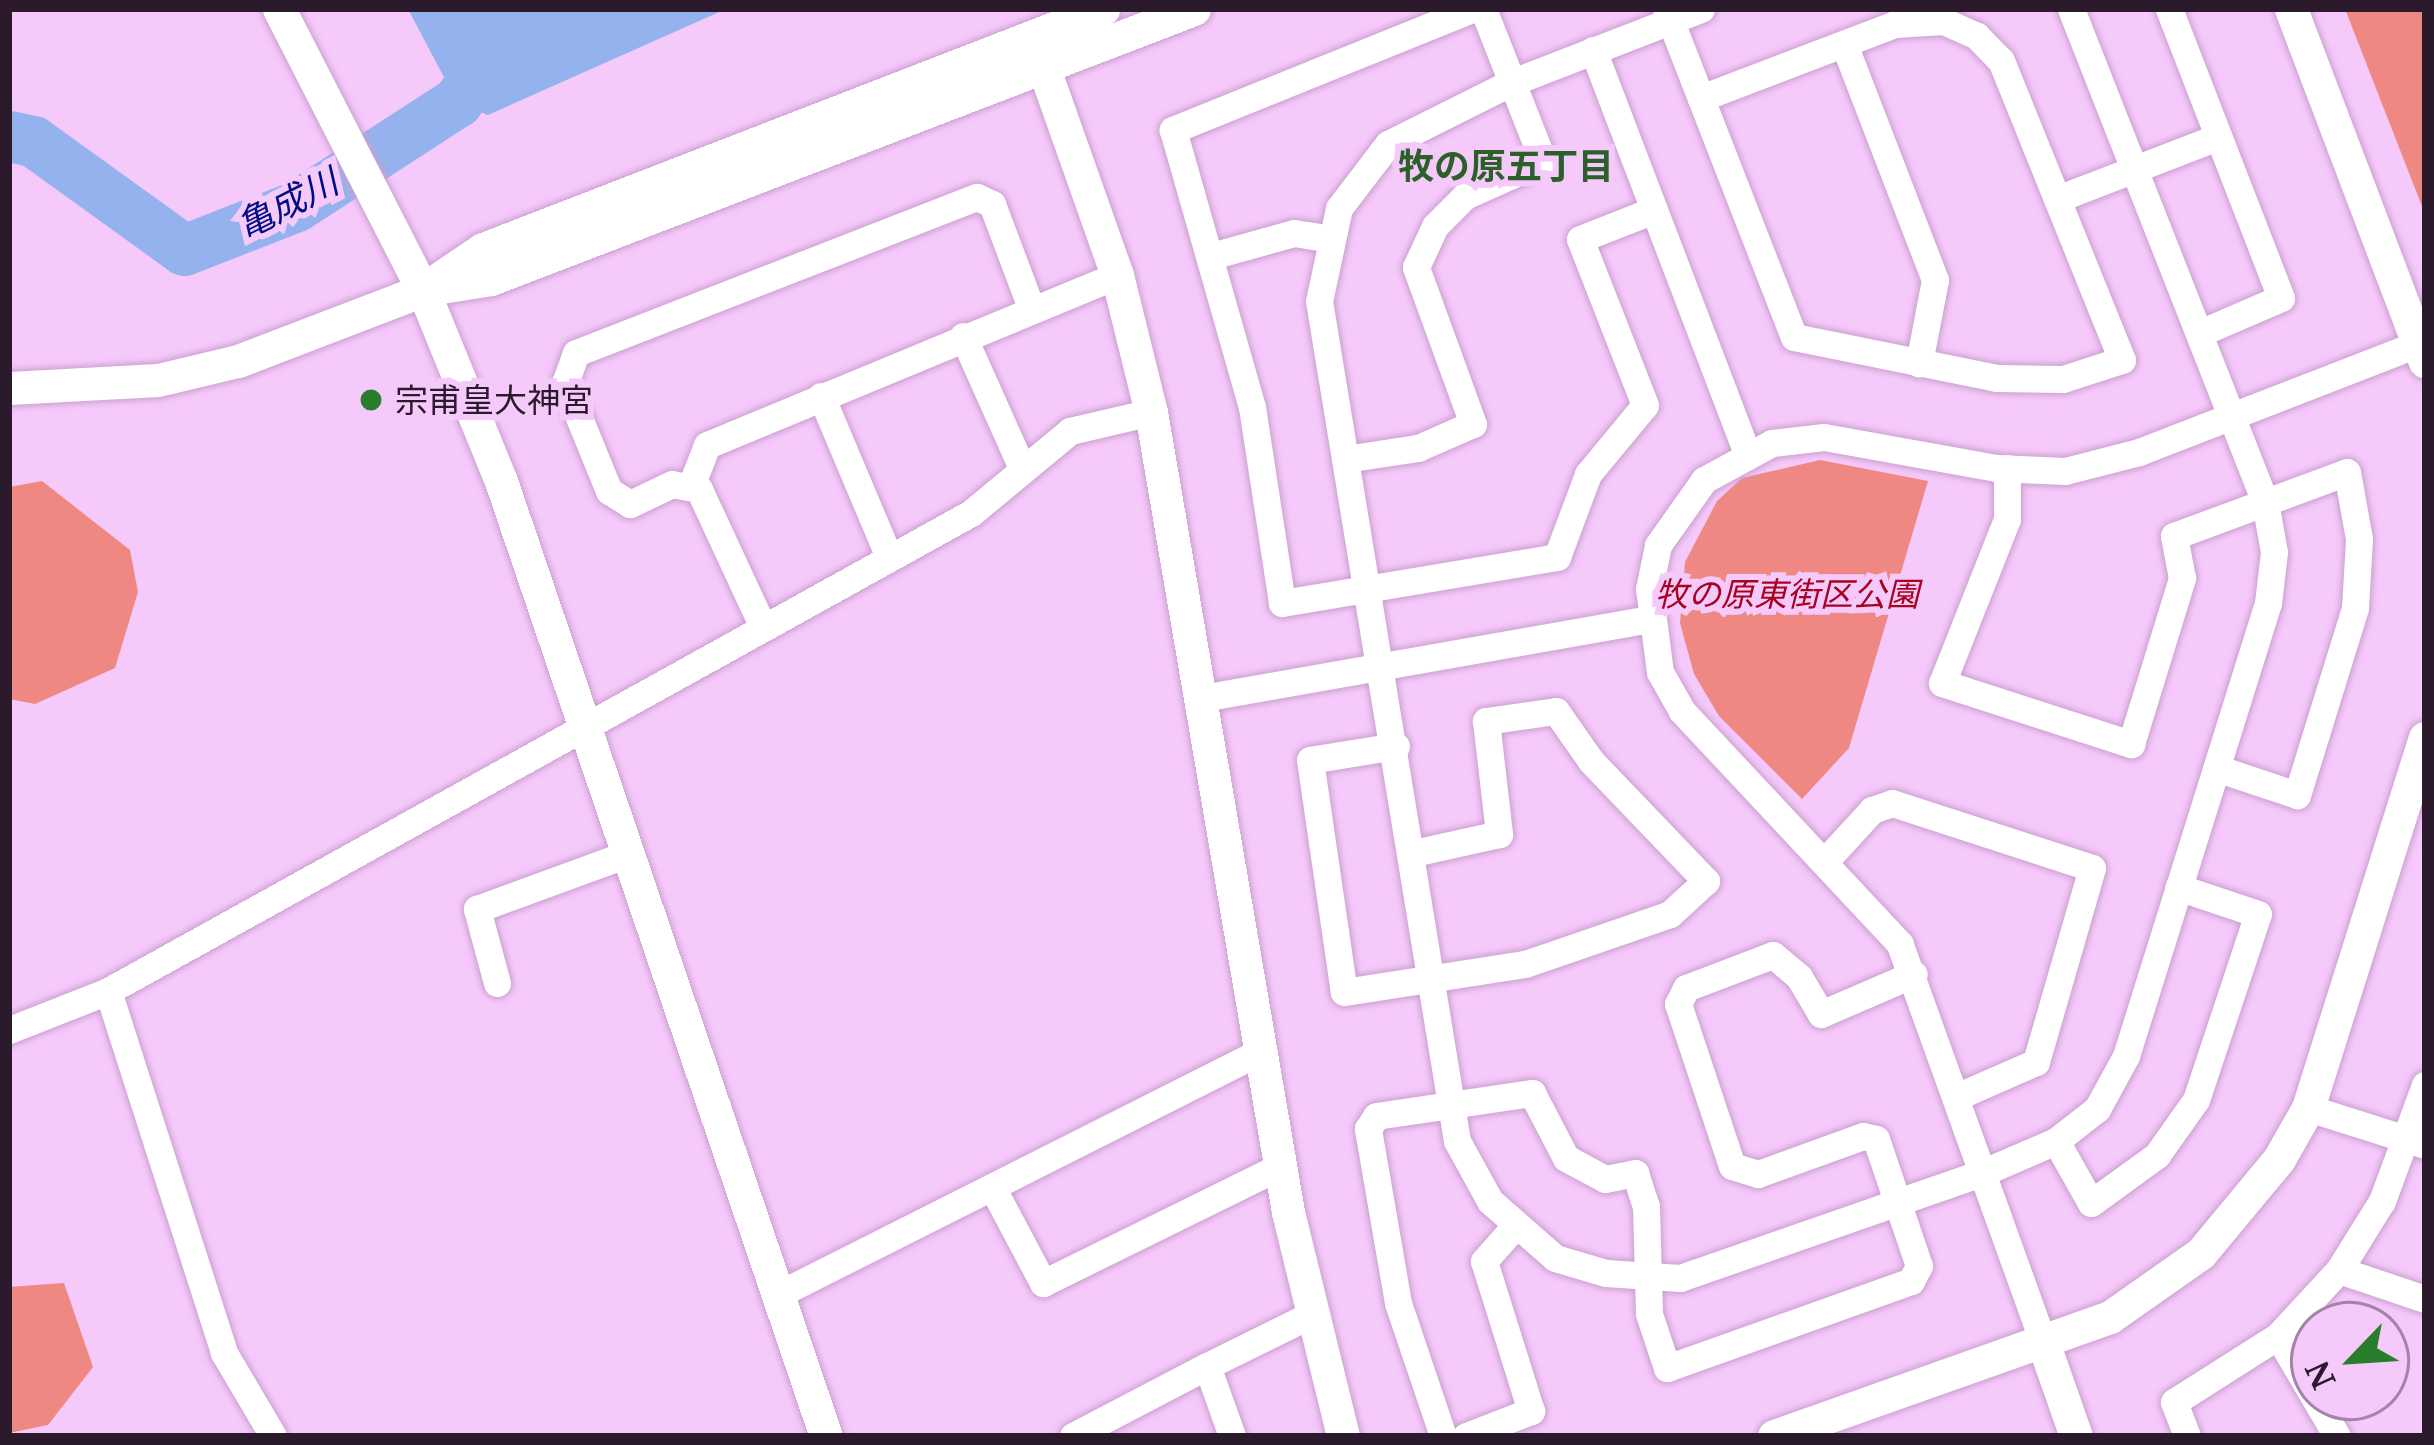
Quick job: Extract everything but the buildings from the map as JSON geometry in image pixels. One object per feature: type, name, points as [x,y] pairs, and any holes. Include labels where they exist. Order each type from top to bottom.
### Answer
[{"type":"street","points":[[279,9],[423,290],[588,727],[826,1436]]},
{"type":"street","points":[[423,290],[483,249],[1103,9]]},
{"type":"street","points":[[22,388],[158,380],[238,361],[423,290],[491,279],[1194,9]]},
{"type":"street","points":[[1472,9],[1173,130],[1215,255],[1252,407],[1282,603],[1557,557],[1588,474],[1645,405],[1580,239],[1654,210]]},
{"type":"street","points":[[1345,459],[1418,448],[1473,424],[1416,267],[1436,226],[1465,196],[1543,161],[1484,9]]},
{"type":"street","points":[[1702,9],[1668,15],[1510,83],[1388,144],[1339,208],[1327,238],[1319,302],[1396,746],[1447,1105],[1470,1170],[1515,1226],[1555,1258],[1649,1277],[1680,1278],[1984,1172],[2056,1141],[2097,1109],[2113,1084],[2268,603],[2274,552],[2265,502],[2138,168],[2071,9]]},
{"type":"street","points":[[2169,9],[2281,298],[2200,333]]},
{"type":"street","points":[[2076,1436],[1914,974],[1880,916],[1682,711],[1660,672],[1650,619],[1652,564],[1671,521],[1704,480],[1747,454],[1824,437],[2007,468],[2066,471],[2422,352],[2290,9]]},
{"type":"street","points":[[1668,15],[1794,337],[1919,364],[2031,380],[2122,360],[2001,61],[1977,36],[1927,20],[1844,44],[1701,98]]},
{"type":"street","points":[[1844,44],[1935,280],[1919,364]]},
{"type":"street","points":[[1593,50],[1747,454]]},
{"type":"street","points":[[1043,66],[1117,275],[1151,412],[1281,1166],[1310,1315],[1343,1436]]},
{"type":"street","points":[[2057,199],[2218,137]]},
{"type":"street","points":[[762,625],[705,497],[691,486],[672,484],[630,504],[608,491],[565,383],[576,353],[977,197],[992,203],[1030,305]]},
{"type":"street","points":[[1215,255],[1294,233],[1327,238]]},
{"type":"street","points":[[691,486],[707,445],[1030,305],[1117,275]]},
{"type":"street","points":[[963,336],[1022,468]]},
{"type":"street","points":[[821,396],[889,557]]},
{"type":"street","points":[[9,1030],[108,991],[971,513],[1070,431],[1151,412]]},
{"type":"street","points":[[2007,468],[2007,519],[1942,683],[2131,744],[2182,578],[2174,536],[2347,472],[2360,539],[2355,608],[2297,795],[2216,768]]},
{"type":"street","points":[[1202,698],[1650,619]]},
{"type":"street","points":[[1396,746],[1310,760],[1344,992],[1525,964],[1670,914],[1706,881],[1591,761],[1556,711],[1486,721],[1498,834],[1413,853]]},
{"type":"street","points":[[1774,1436],[2110,1317],[2201,1253],[2278,1159],[2308,1108],[2425,738]]},
{"type":"street","points":[[1827,859],[1872,811],[1892,803],[2092,868],[2036,1062],[1958,1096]]},
{"type":"street","points":[[497,983],[477,909],[630,853]]},
{"type":"street","points":[[2056,1141],[2091,1203],[2157,1155],[2196,1100],[2258,914],[2178,887]]},
{"type":"street","points":[[1442,1436],[1398,1303],[1368,1129],[1376,1116],[1532,1093],[1567,1158],[1605,1179],[1635,1173],[1646,1206],[1649,1314],[1667,1368],[1911,1281],[1919,1266],[1876,1139],[1863,1136],[1758,1174],[1732,1166],[1678,1004],[1687,988],[1773,955],[1821,1014],[1914,974]]},
{"type":"street","points":[[108,991],[224,1353],[273,1436]]},
{"type":"street","points":[[779,1294],[1261,1052]]},
{"type":"street","points":[[2187,1436],[2174,1402],[2278,1336],[2339,1270],[2416,1142],[2425,1085]]},
{"type":"street","points":[[2308,1108],[2416,1142]]},
{"type":"street","points":[[992,1187],[1042,1283],[1281,1166]]},
{"type":"street","points":[[1466,1436],[1531,1411],[1484,1261],[1515,1226]]},
{"type":"street","points":[[2339,1270],[2425,1299]]},
{"type":"street","points":[[1073,1436],[1310,1315]]},
{"type":"street","points":[[2278,1336],[2337,1436]]},
{"type":"street","points":[[1207,1366],[1232,1436]]},
{"type":"green space","points":[[2345,9],[2425,9],[2425,214]]},
{"type":"green space","name":"牧の原東街区公園","points":[[1820,460],[1928,481],[1849,748],[1802,799],[1719,716],[1694,674],[1680,623],[1685,562],[1717,501],[1742,478]]},
{"type":"green space","points":[[42,481],[130,550],[138,592],[115,668],[35,704],[9,699],[9,487]]},
{"type":"green space","points":[[64,1283],[93,1367],[48,1425],[9,1433],[9,1287]]},
{"type":"water","points":[[408,9],[726,9],[488,115],[457,102]]},
{"type":"waterway","name":"亀成川","points":[[9,136],[33,141],[184,250],[296,206],[457,102],[508,31],[538,9]]},
{"type":"place","name":"宗甫皇大神宮","points":[[371,400]]},
{"type":"district","name":"牧の原五丁目","points":[[1506,166]]}]
